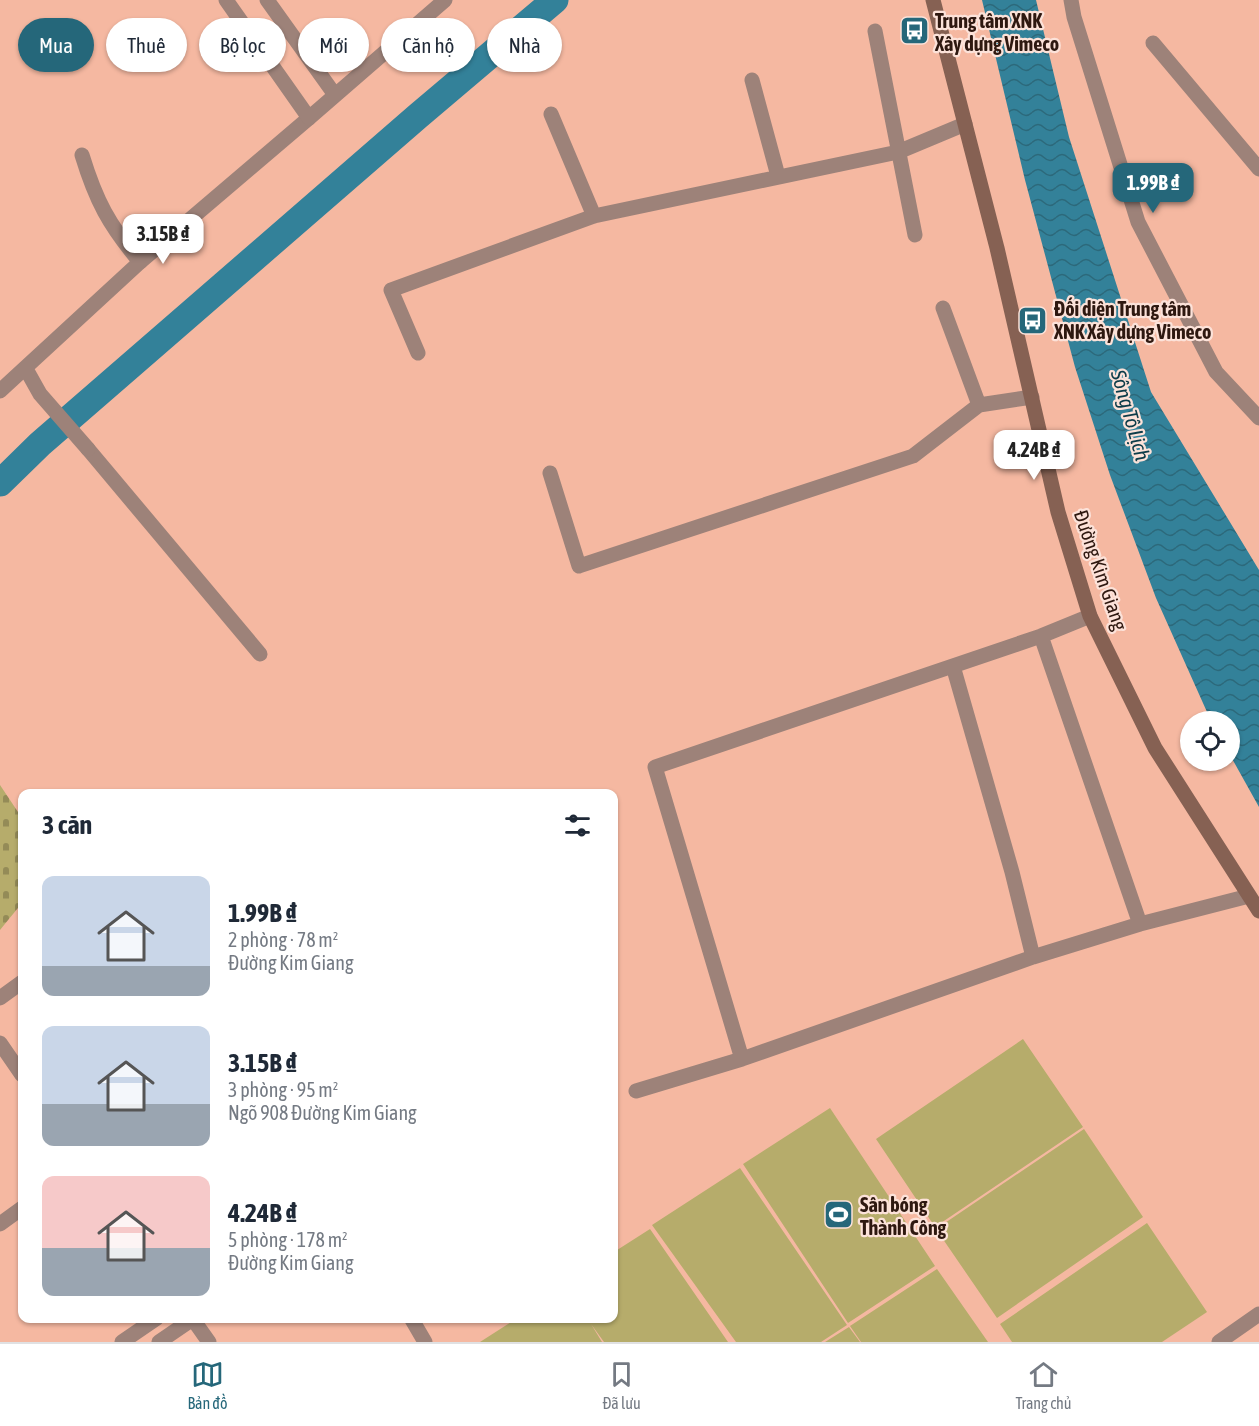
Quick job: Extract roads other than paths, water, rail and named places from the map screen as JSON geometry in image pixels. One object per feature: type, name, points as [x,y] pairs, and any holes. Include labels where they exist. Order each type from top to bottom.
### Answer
[{"type":"main road","name":"Đường Kim Giang","points":[[933,0],[1032,397],[1058,512],[1090,616],[1155,748],[1259,911]]},
{"type":"street","points":[[226,0],[309,118]]},
{"type":"street","points":[[267,0],[335,95]]},
{"type":"street","points":[[0,391],[140,262],[446,0]]},
{"type":"street","points":[[1071,0],[1074,17],[1138,222],[1216,372],[1259,418]]},
{"type":"street","points":[[875,31],[915,235]]},
{"type":"street","points":[[1153,43],[1259,169]]},
{"type":"street","points":[[752,80],[778,176]]},
{"type":"street","points":[[551,114],[594,216]]},
{"type":"street","points":[[418,353],[391,290],[594,216],[898,152],[965,124]]},
{"type":"street","points":[[82,154],[102,208],[117,235],[140,262]]},
{"type":"street","points":[[943,308],[979,405]]},
{"type":"street","points":[[26,369],[40,394],[260,654]]},
{"type":"street","points":[[550,473],[579,566],[913,456],[979,405],[1032,397]]},
{"type":"street","points":[[742,1059],[656,767],[1041,636],[1090,616]]},
{"type":"street","points":[[1041,636],[1140,924]]},
{"type":"street","points":[[953,666],[1012,872],[1033,957]]},
{"type":"street","points":[[636,1091],[742,1059],[1033,957],[1140,924],[1249,896]]},
{"type":"street","points":[[0,998],[18,985]]},
{"type":"street","points":[[0,1043],[18,1069]]},
{"type":"street","points":[[0,1224],[18,1211]]},
{"type":"street","points":[[1219,1342],[1259,1314]]},
{"type":"street","points":[[122,1342],[150,1323]]},
{"type":"street","points":[[159,1342],[187,1323]]},
{"type":"street","points":[[196,1323],[209,1342]]},
{"type":"street","points":[[414,1323],[425,1342]]},
{"type":"water","name":"Sông Tô Lịch","points":[[982,0],[1036,0],[1069,137],[1151,392],[1259,570],[1259,807],[1239,771],[1240,711],[1207,711],[1156,598],[1110,475],[1075,367],[1025,180]]},
{"type":"waterway","points":[[0,483],[40,444],[555,0]]},
{"type":"place","name":"Trung tâm XNK Xây dựng Vimeco","points":[[914,31]]},
{"type":"place","name":"Đối diện Trung tâm XNK Xây dựng Vimeco","points":[[1033,320]]},
{"type":"place","name":"Sân bóng Thành Công","points":[[839,1215]]}]
